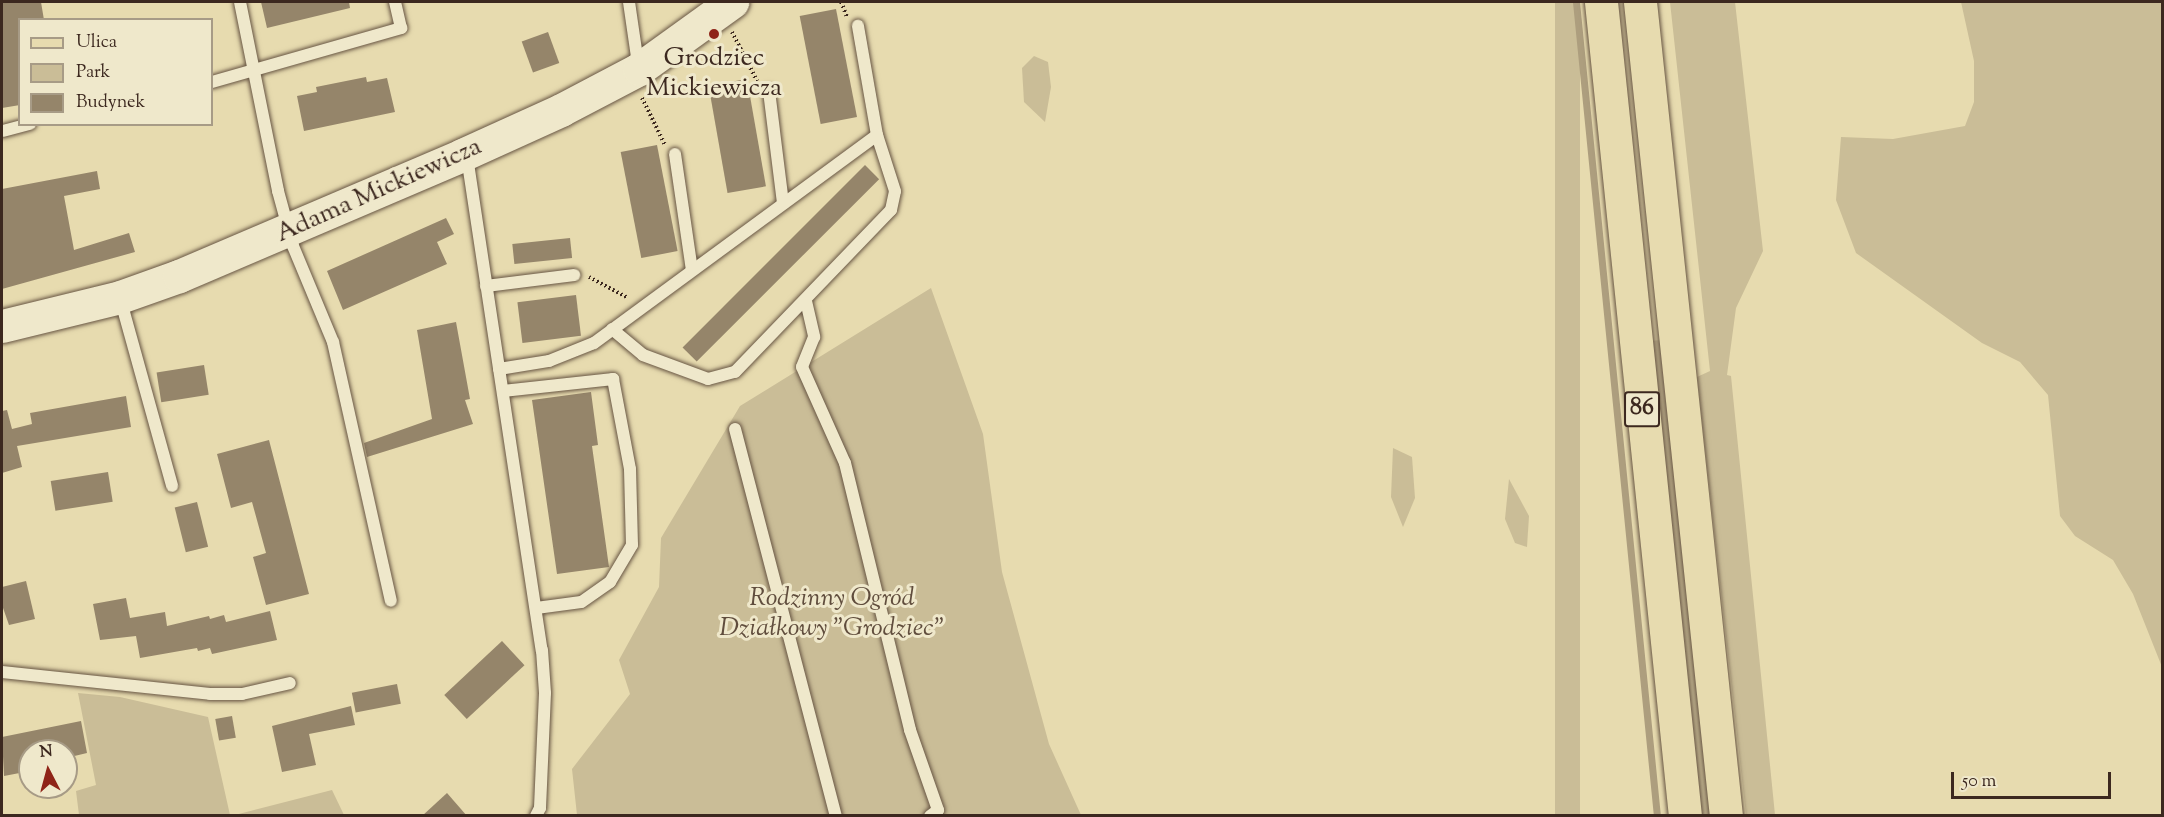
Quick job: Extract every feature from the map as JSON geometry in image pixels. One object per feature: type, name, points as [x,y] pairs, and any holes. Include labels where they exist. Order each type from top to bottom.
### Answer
[{"type":"main road","name":"86","points":[[1600,2],[1685,816]]},
{"type":"main road","name":"86","points":[[1640,2],[1726,816]]},
{"type":"street","name":"Adama Mickiewicza","points":[[2,326],[120,297],[290,231],[561,110],[640,82],[728,12]]},
{"type":"lane","points":[[240,2],[290,231],[333,342],[392,600]]},
{"type":"lane","points":[[213,82],[254,72],[401,28],[395,2]]},
{"type":"lane","points":[[629,2],[640,82]]},
{"type":"lane","points":[[612,329],[643,355],[708,379],[735,372],[806,301],[891,210],[895,191],[878,135],[858,26]]},
{"type":"lane","points":[[769,91],[783,203]]},
{"type":"lane","points":[[3,131],[22,126]]},
{"type":"lane","points":[[499,369],[549,361],[594,343],[878,135]]},
{"type":"lane","points":[[675,154],[692,270]]},
{"type":"lane","points":[[462,156],[469,170],[536,608],[545,693],[540,808],[536,816]]},
{"type":"lane","points":[[486,286],[574,275]]},
{"type":"lane","points":[[120,297],[172,486]]},
{"type":"lane","points":[[806,301],[814,337],[802,367],[845,463],[910,729],[938,810],[930,816]]},
{"type":"lane","points":[[502,391],[613,379],[630,469],[633,545],[610,582],[581,602],[536,608]]},
{"type":"lane","points":[[735,429],[836,816]]},
{"type":"lane","points":[[2,672],[210,694],[242,694],[290,683]]},
{"type":"path","points":[[841,2],[846,14]]},
{"type":"path","points":[[728,12],[755,77]]},
{"type":"path","points":[[640,82],[664,142]]},
{"type":"path","points":[[574,275],[587,276],[633,300]]},
{"type":"green space","points":[[1555,2],[1580,2],[1580,816],[1555,816]]},
{"type":"green space","points":[[1670,2],[1735,2],[1763,251],[1736,308],[1727,375],[1731,376],[1775,815],[1746,815],[1697,377],[1710,371]]},
{"type":"green space","points":[[1961,2],[2162,2],[2162,667],[2133,594],[2113,560],[2075,536],[2060,516],[2048,395],[2020,362],[1982,343],[1856,253],[1836,200],[1841,137],[1893,139],[1965,126],[1974,102],[1974,61]]},
{"type":"green space","points":[[1034,56],[1048,62],[1051,87],[1045,122],[1024,102],[1022,68]]},
{"type":"green space","name":"Rodzinny Ogród Działkowy \"Grodziec\"","points":[[931,288],[983,434],[1002,572],[1049,744],[1081,815],[577,815],[572,769],[630,694],[619,660],[659,587],[661,538],[740,406]]},
{"type":"green space","points":[[1661,340],[1711,815],[1698,816],[1648,341]]},
{"type":"green space","points":[[1393,448],[1412,457],[1415,498],[1403,527],[1391,497]]},
{"type":"green space","points":[[1509,479],[1529,516],[1527,547],[1515,543],[1505,519]]},
{"type":"green space","points":[[78,693],[120,697],[208,717],[230,815],[79,815],[78,790],[96,785]]},
{"type":"green space","points":[[332,790],[344,815],[235,815]]},
{"type":"building","points":[[2,2],[41,2],[44,18],[18,18],[18,105],[2,108]]},
{"type":"building","points":[[261,2],[349,2],[350,8],[267,28]]},
{"type":"building","points":[[836,9],[857,117],[821,124],[800,16]]},
{"type":"building","points":[[548,32],[559,63],[533,73],[522,42]]},
{"type":"building","points":[[366,77],[367,82],[387,78],[395,112],[304,131],[297,96],[317,92],[316,87]]},
{"type":"building","points":[[747,79],[766,186],[728,193],[709,86]]},
{"type":"building","points":[[657,145],[678,251],[641,258],[621,152]]},
{"type":"building","points":[[865,165],[879,179],[697,362],[683,347]]},
{"type":"building","points":[[97,171],[100,189],[64,196],[74,250],[129,233],[135,252],[2,289],[2,189]]},
{"type":"building","points":[[446,218],[454,234],[437,242],[447,264],[343,310],[327,271]]},
{"type":"building","points":[[570,238],[572,258],[514,264],[512,244]]},
{"type":"building","points":[[576,295],[581,336],[522,343],[517,302]]},
{"type":"building","points":[[456,322],[470,399],[465,400],[473,424],[367,457],[364,443],[432,419],[417,330]]},
{"type":"building","points":[[204,365],[209,395],[161,402],[157,373]]},
{"type":"building","points":[[591,392],[598,445],[592,446],[609,567],[557,574],[532,400]]},
{"type":"building","points":[[126,396],[131,427],[17,446],[22,467],[2,473],[2,411],[7,410],[12,429],[32,424],[30,413]]},
{"type":"building","points":[[269,440],[309,594],[266,605],[253,557],[266,553],[252,502],[231,508],[217,454]]},
{"type":"building","points":[[108,472],[113,502],[55,511],[51,481]]},
{"type":"building","points":[[197,502],[208,547],[186,552],[175,508]]},
{"type":"building","points":[[26,581],[35,619],[9,625],[2,605],[2,587]]},
{"type":"building","points":[[126,598],[130,618],[165,612],[167,626],[209,616],[210,619],[224,615],[226,622],[270,611],[277,640],[212,654],[210,648],[198,651],[197,648],[140,658],[136,636],[100,640],[93,604]]},
{"type":"building","points":[[502,641],[525,665],[467,719],[444,695]]},
{"type":"building","points":[[397,684],[401,704],[356,712],[352,693]]},
{"type":"building","points":[[351,706],[355,725],[309,734],[316,765],[282,772],[272,726]]},
{"type":"building","points":[[232,716],[236,738],[219,741],[215,719]]},
{"type":"building","points":[[81,721],[87,753],[78,755],[78,739],[18,739],[18,773],[4,776],[2,737]]},
{"type":"building","points":[[447,793],[467,816],[422,816]]},
{"type":"waterway","points":[[1576,2],[1657,816]]},
{"type":"place","name":"Grodziec Mickiewicza","points":[[714,34]]}]
